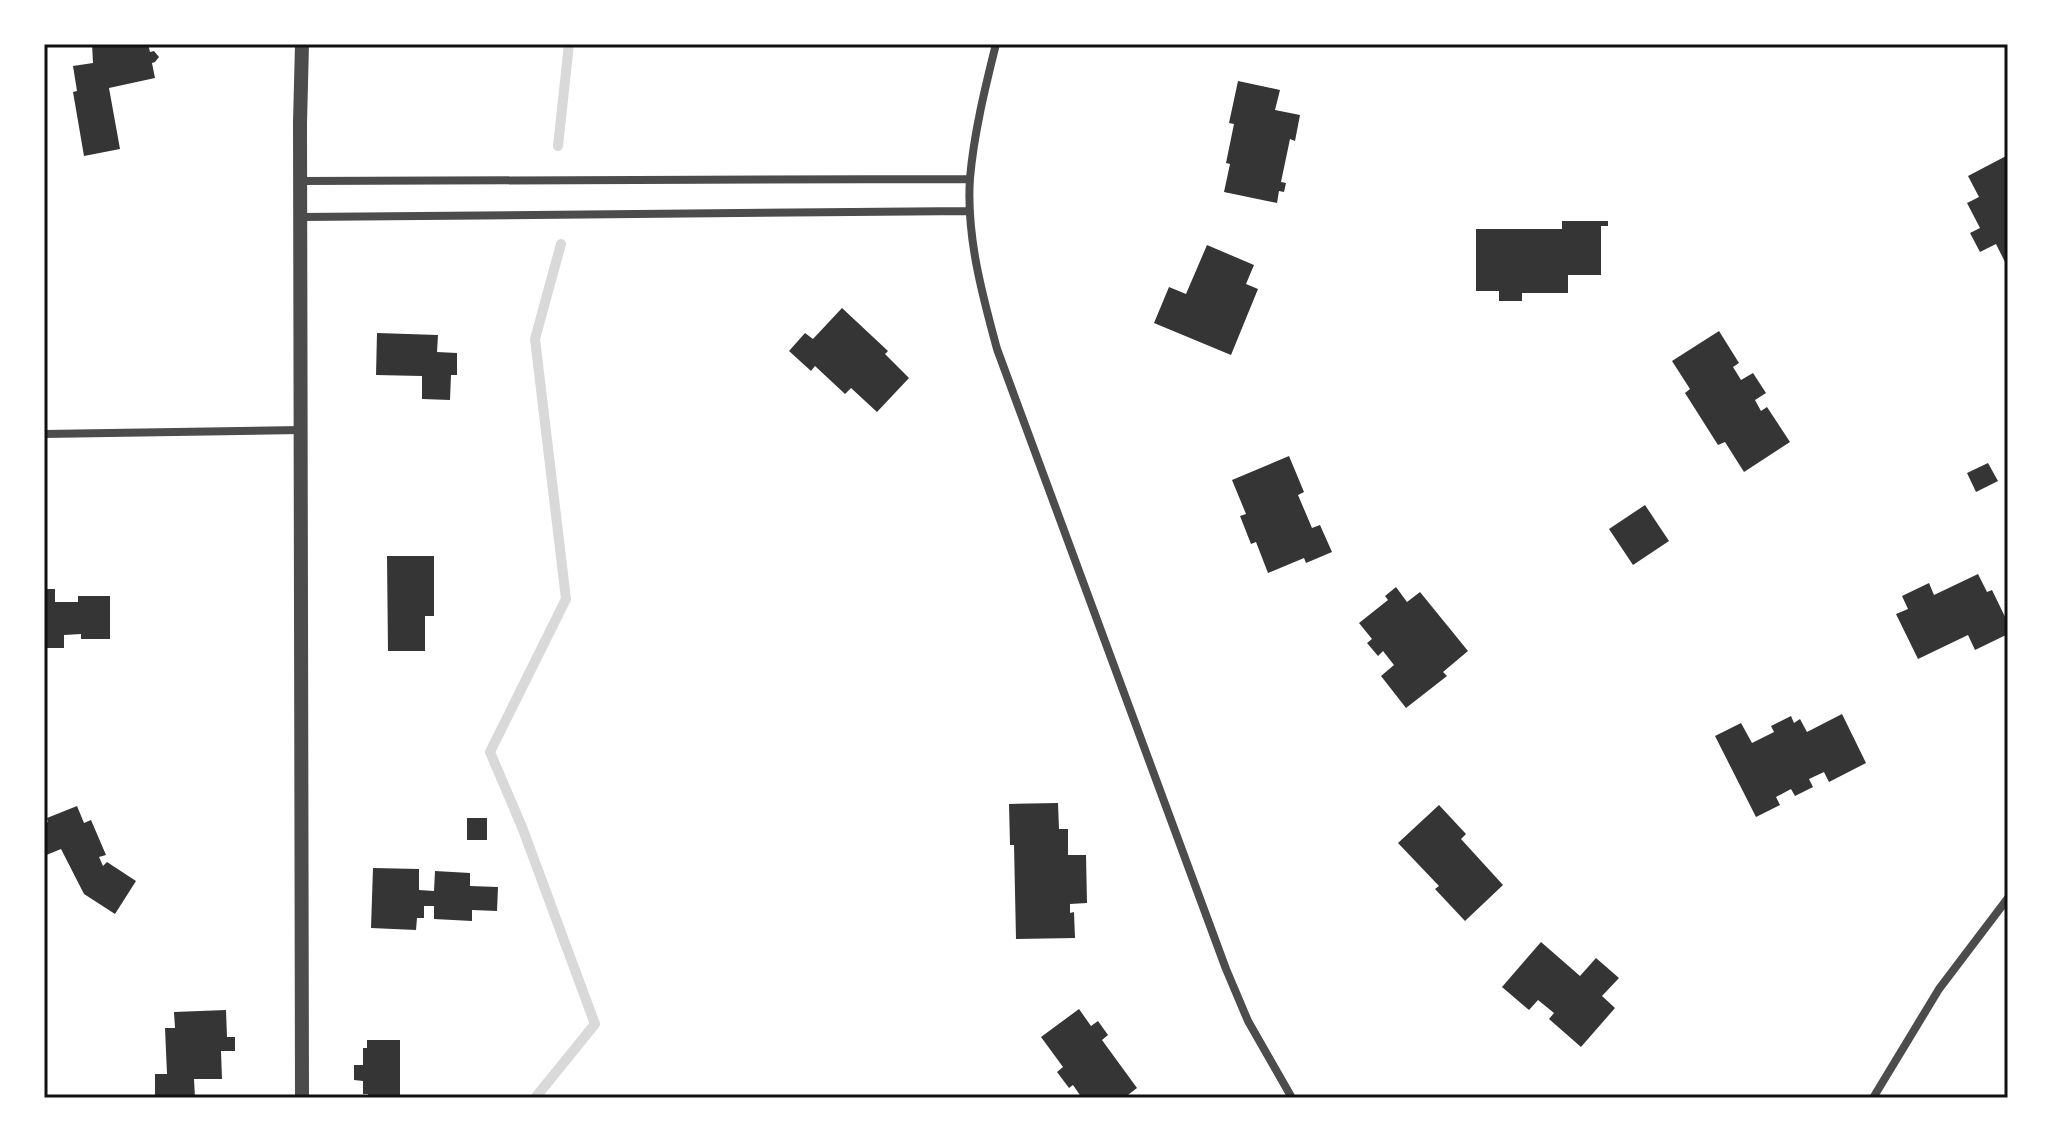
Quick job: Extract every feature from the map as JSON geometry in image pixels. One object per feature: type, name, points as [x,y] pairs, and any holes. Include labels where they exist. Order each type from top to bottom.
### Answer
[{"type":"street","points":[[302,44],[302,1098]]},
{"type":"street","points":[[996,44],[977,130],[970,179],[970,211],[984,300],[997,349],[1226,969],[1248,1021],[1292,1098]]},
{"type":"street","points":[[300,181],[970,179]]},
{"type":"street","points":[[301,217],[970,211]]},
{"type":"street","points":[[44,434],[301,430]]},
{"type":"street","points":[[1873,1098],[1939,989],[2008,898]]},
{"type":"building","points":[[92,44],[148,44],[150,52],[154,51],[159,57],[152,63],[155,78],[109,88],[120,149],[84,156],[73,92],[77,91],[73,66],[93,63]]},
{"type":"building","points":[[1238,81],[1280,90],[1275,110],[1300,115],[1295,141],[1290,139],[1281,182],[1286,183],[1284,192],[1279,191],[1277,203],[1224,192],[1234,124],[1229,123]]},
{"type":"building","points":[[2008,155],[2008,268],[1996,244],[1980,252],[1970,233],[1980,228],[1967,203],[1979,197],[1968,176]]},
{"type":"building","points":[[1562,221],[1608,221],[1608,226],[1601,226],[1601,275],[1568,275],[1568,293],[1522,293],[1522,301],[1499,301],[1499,291],[1476,291],[1476,229],[1562,229]]},
{"type":"building","points":[[1207,245],[1254,265],[1246,284],[1258,289],[1231,355],[1154,323],[1169,287],[1186,294]]},
{"type":"building","points":[[842,308],[888,351],[885,354],[909,378],[877,412],[851,388],[845,394],[815,366],[811,371],[789,351],[805,333],[813,339]]},
{"type":"building","points":[[1719,331],[1739,363],[1733,367],[1741,380],[1753,373],[1766,393],[1755,400],[1761,411],[1767,407],[1790,442],[1744,472],[1725,442],[1718,445],[1685,393],[1690,389],[1672,361]]},
{"type":"building","points":[[377,333],[438,335],[437,352],[457,353],[457,375],[451,375],[450,400],[422,399],[422,376],[376,375]]},
{"type":"building","points":[[1289,456],[1304,492],[1298,495],[1312,528],[1320,525],[1332,552],[1306,563],[1304,558],[1268,573],[1256,542],[1251,544],[1240,516],[1246,514],[1232,480]]},
{"type":"building","points":[[1988,463],[1998,481],[1976,492],[1967,473]]},
{"type":"building","points":[[1645,505],[1669,541],[1633,565],[1609,529]]},
{"type":"building","points":[[387,556],[434,556],[434,616],[425,616],[425,651],[388,651]]},
{"type":"building","points":[[1978,574],[1987,592],[1992,590],[2008,623],[2008,634],[1975,650],[1968,635],[1918,659],[1896,614],[1908,609],[1902,596],[1929,583],[1934,595]]},
{"type":"building","points":[[1396,587],[1407,602],[1420,592],[1468,651],[1443,672],[1447,676],[1406,708],[1381,676],[1394,665],[1383,651],[1378,656],[1367,643],[1372,639],[1359,623],[1388,600],[1385,596]]},
{"type":"building","points":[[44,589],[55,589],[55,602],[78,602],[78,596],[110,596],[110,639],[81,639],[81,634],[64,635],[64,648],[44,648]]},
{"type":"building","points":[[1842,714],[1866,763],[1829,782],[1824,772],[1809,779],[1813,787],[1795,796],[1791,789],[1776,797],[1780,805],[1756,817],[1715,736],[1741,723],[1752,743],[1774,732],[1771,726],[1791,716],[1794,723],[1800,719],[1807,732]]},
{"type":"building","points":[[1058,803],[1059,829],[1068,829],[1068,855],[1086,855],[1087,903],[1070,904],[1070,913],[1074,912],[1075,938],[1016,939],[1014,845],[1010,845],[1009,804]]},
{"type":"building","points":[[1439,805],[1466,834],[1461,839],[1503,885],[1465,921],[1435,889],[1439,886],[1398,843]]},
{"type":"building","points":[[77,806],[84,823],[91,820],[106,855],[99,857],[103,866],[107,862],[136,881],[115,914],[84,894],[61,849],[44,856],[44,824],[48,822],[47,818]]},
{"type":"building","points":[[467,818],[487,818],[487,840],[467,840]]},
{"type":"building","points":[[373,868],[419,869],[419,890],[434,891],[435,871],[470,873],[470,886],[498,887],[497,911],[472,910],[472,921],[434,919],[434,906],[424,906],[424,918],[417,918],[416,930],[371,928]]},
{"type":"building","points":[[1541,942],[1580,976],[1596,958],[1619,978],[1602,996],[1615,1008],[1581,1047],[1549,1019],[1554,1013],[1538,1000],[1529,1010],[1502,987]]},
{"type":"building","points":[[1079,1009],[1091,1026],[1098,1021],[1108,1035],[1102,1040],[1137,1088],[1124,1098],[1082,1098],[1073,1085],[1069,1088],[1057,1072],[1063,1067],[1041,1037]]},
{"type":"building","points":[[226,1010],[227,1037],[235,1037],[235,1051],[221,1051],[222,1079],[194,1079],[195,1098],[155,1098],[155,1074],[167,1074],[165,1028],[175,1028],[174,1012]]},
{"type":"building","points":[[367,1040],[400,1040],[400,1098],[368,1098],[368,1094],[363,1094],[363,1081],[354,1080],[354,1065],[363,1065],[363,1048],[367,1048]]},
{"type":"waterway","points":[[558,146],[569,44]]},
{"type":"waterway","points":[[535,1098],[595,1024],[522,827],[490,752],[566,599],[535,339],[561,244]]}]
